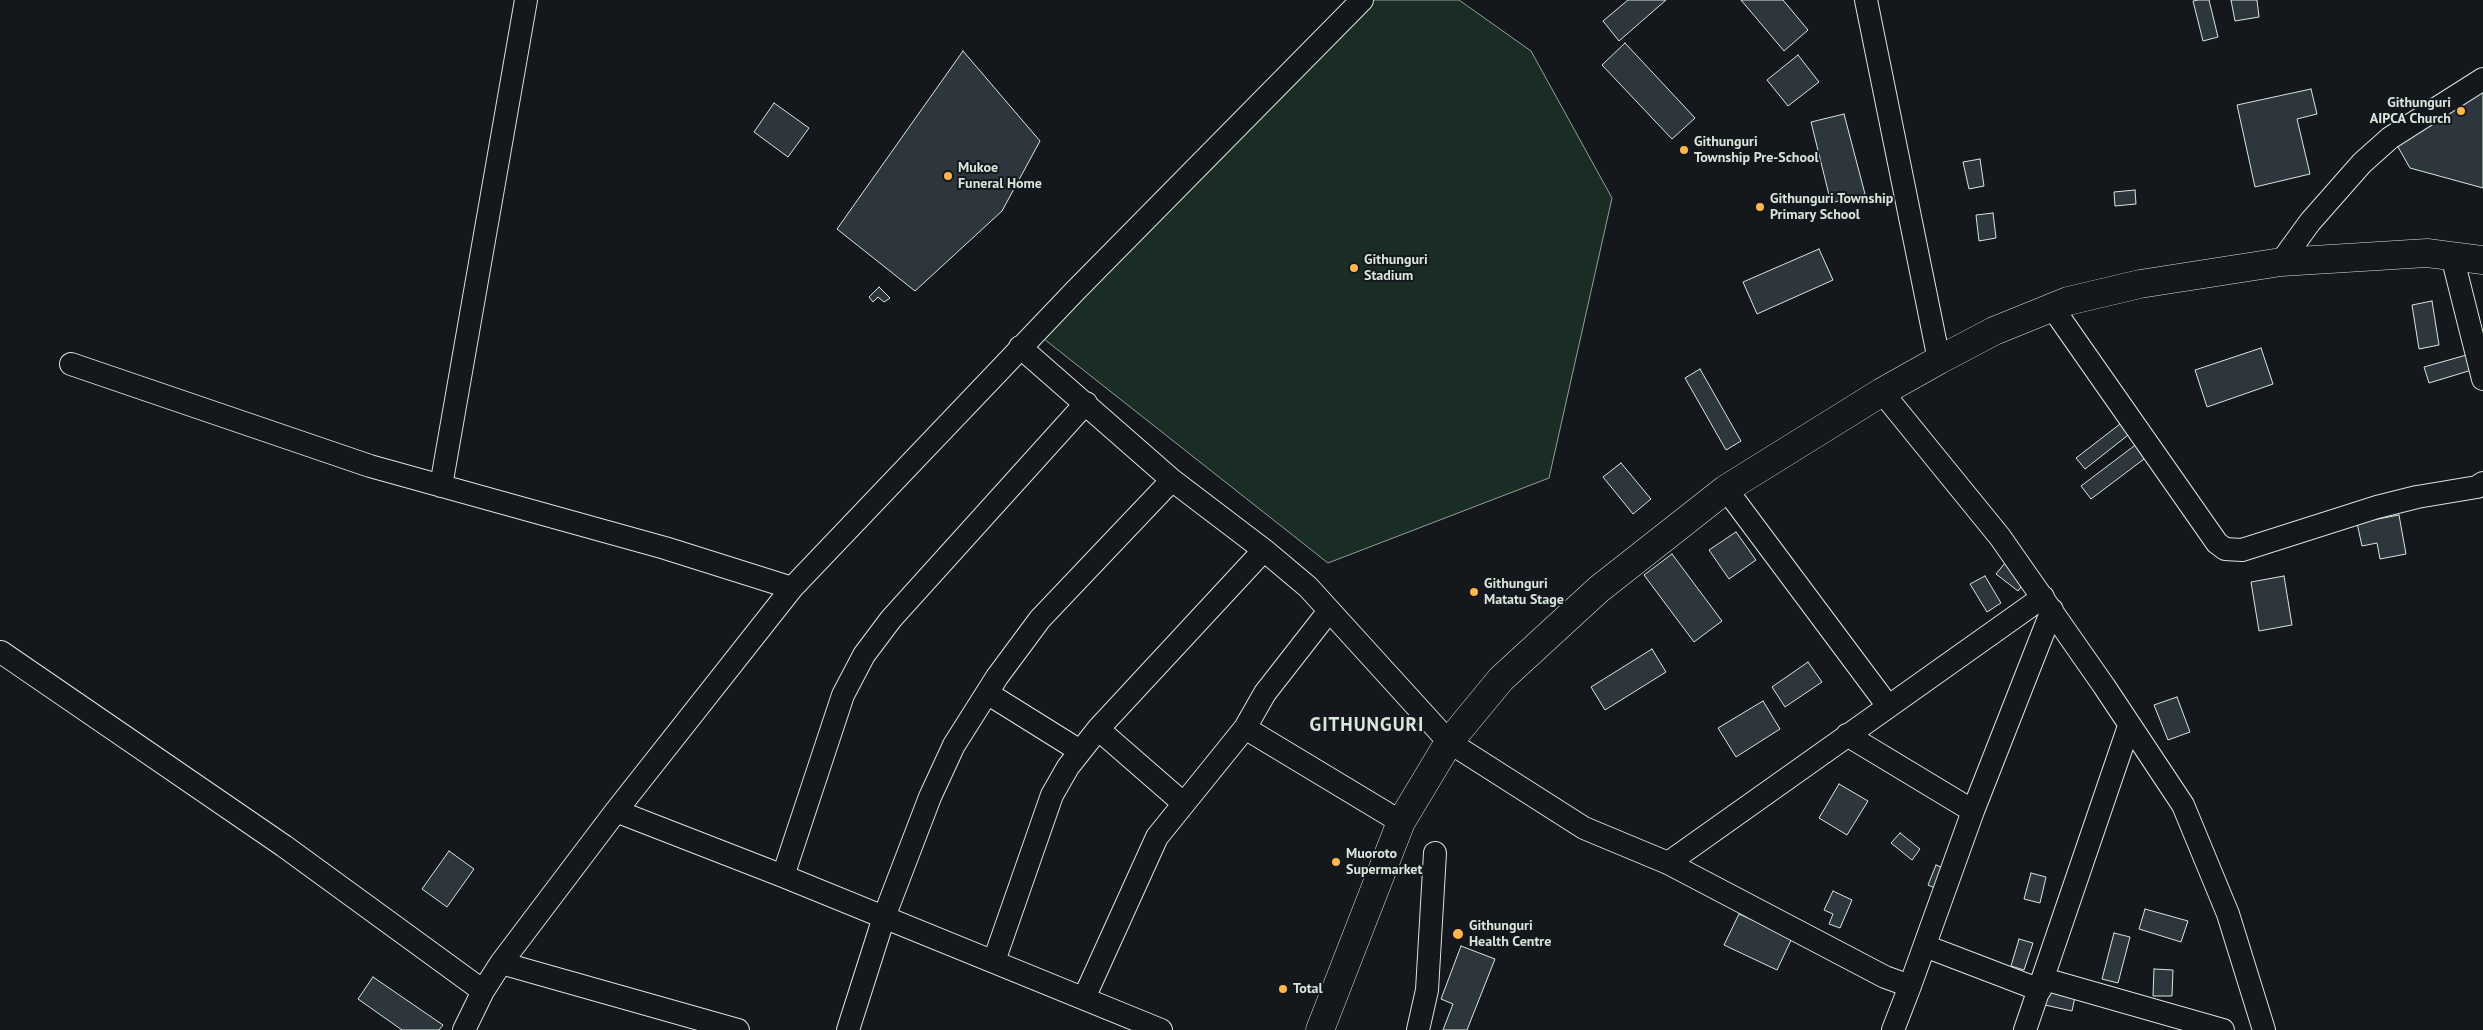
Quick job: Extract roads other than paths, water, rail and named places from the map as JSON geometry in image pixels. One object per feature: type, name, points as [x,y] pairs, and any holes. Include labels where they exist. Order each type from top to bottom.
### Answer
[{"type":"main road","points":[[1320,1030],[1401,822],[1449,742],[1501,679],[1599,589],[1726,489],[1882,392],[1939,360],[1994,331],[2068,301],[2140,284],[2282,262],[2426,253],[2483,260]]},
{"type":"street","points":[[441,486],[526,0]]},
{"type":"street","points":[[464,1030],[483,991],[502,963],[616,811],[792,588],[1020,347],[1362,0]]},
{"type":"street","points":[[1866,0],[1939,360]]},
{"type":"street","points":[[2282,262],[2310,222],[2362,163],[2390,138],[2483,78]]},
{"type":"street","points":[[2452,256],[2483,378]]},
{"type":"street","points":[[2052,307],[2217,543],[2225,549],[2242,550],[2377,507],[2417,497],[2476,487],[2483,483]]},
{"type":"street","points":[[1020,347],[1172,480],[1264,550],[1308,587],[1449,742],[1584,828],[1668,863],[1885,977],[1910,986]]},
{"type":"street","points":[[70,364],[370,466],[665,548],[792,588]]},
{"type":"street","points":[[1882,392],[2000,538],[2104,686],[2183,805],[2228,914],[2264,1030]]},
{"type":"street","points":[[783,876],[843,695],[864,655],[891,619],[1086,403]]},
{"type":"street","points":[[848,1030],[884,917],[930,797],[954,745],[987,693],[1040,619],[1172,480]]},
{"type":"street","points":[[1726,489],[1888,706]]},
{"type":"street","points":[[994,961],[1052,795],[1080,751],[1098,728],[1264,550]]},
{"type":"street","points":[[1668,863],[1888,706],[2047,604]]},
{"type":"street","points":[[1893,1030],[1925,946],[2047,604]]},
{"type":"street","points":[[1084,998],[1157,837],[1245,728],[1265,692],[1329,611]]},
{"type":"street","points":[[1,652],[284,846],[483,991]]},
{"type":"street","points":[[987,693],[1080,751]]},
{"type":"street","points":[[2025,1030],[2129,726]]},
{"type":"street","points":[[1098,728],[1183,803]]},
{"type":"street","points":[[1245,728],[1401,822]]},
{"type":"street","points":[[1848,735],[1973,812]]},
{"type":"street","points":[[616,811],[783,876],[1161,1030]]},
{"type":"street","points":[[1418,1030],[1427,990],[1435,853]]},
{"type":"street","points":[[1925,946],[2042,984],[2223,1030]]},
{"type":"street","points":[[502,963],[738,1030]]},
{"type":"place","name":"Githunguri AIPCA Church","points":[[2461,111]]},
{"type":"place","name":"Githunguri Township Pre-School","points":[[1684,150]]},
{"type":"place","name":"Mukoe Funeral Home","points":[[948,176]]},
{"type":"place","name":"Githunguri Township Primary School","points":[[1760,207]]},
{"type":"place","name":"Githunguri Stadium","points":[[1354,268]]},
{"type":"place","name":"Githunguri Matatu Stage","points":[[1474,592]]},
{"type":"place","name":"Muoroto Supermarket","points":[[1336,862]]},
{"type":"place","name":"Githunguri Health Centre","points":[[1458,934]]},
{"type":"place","name":"Total","points":[[1283,989]]},
{"type":"district","name":"GITHUNGURI","points":[[1367,726]]}]
